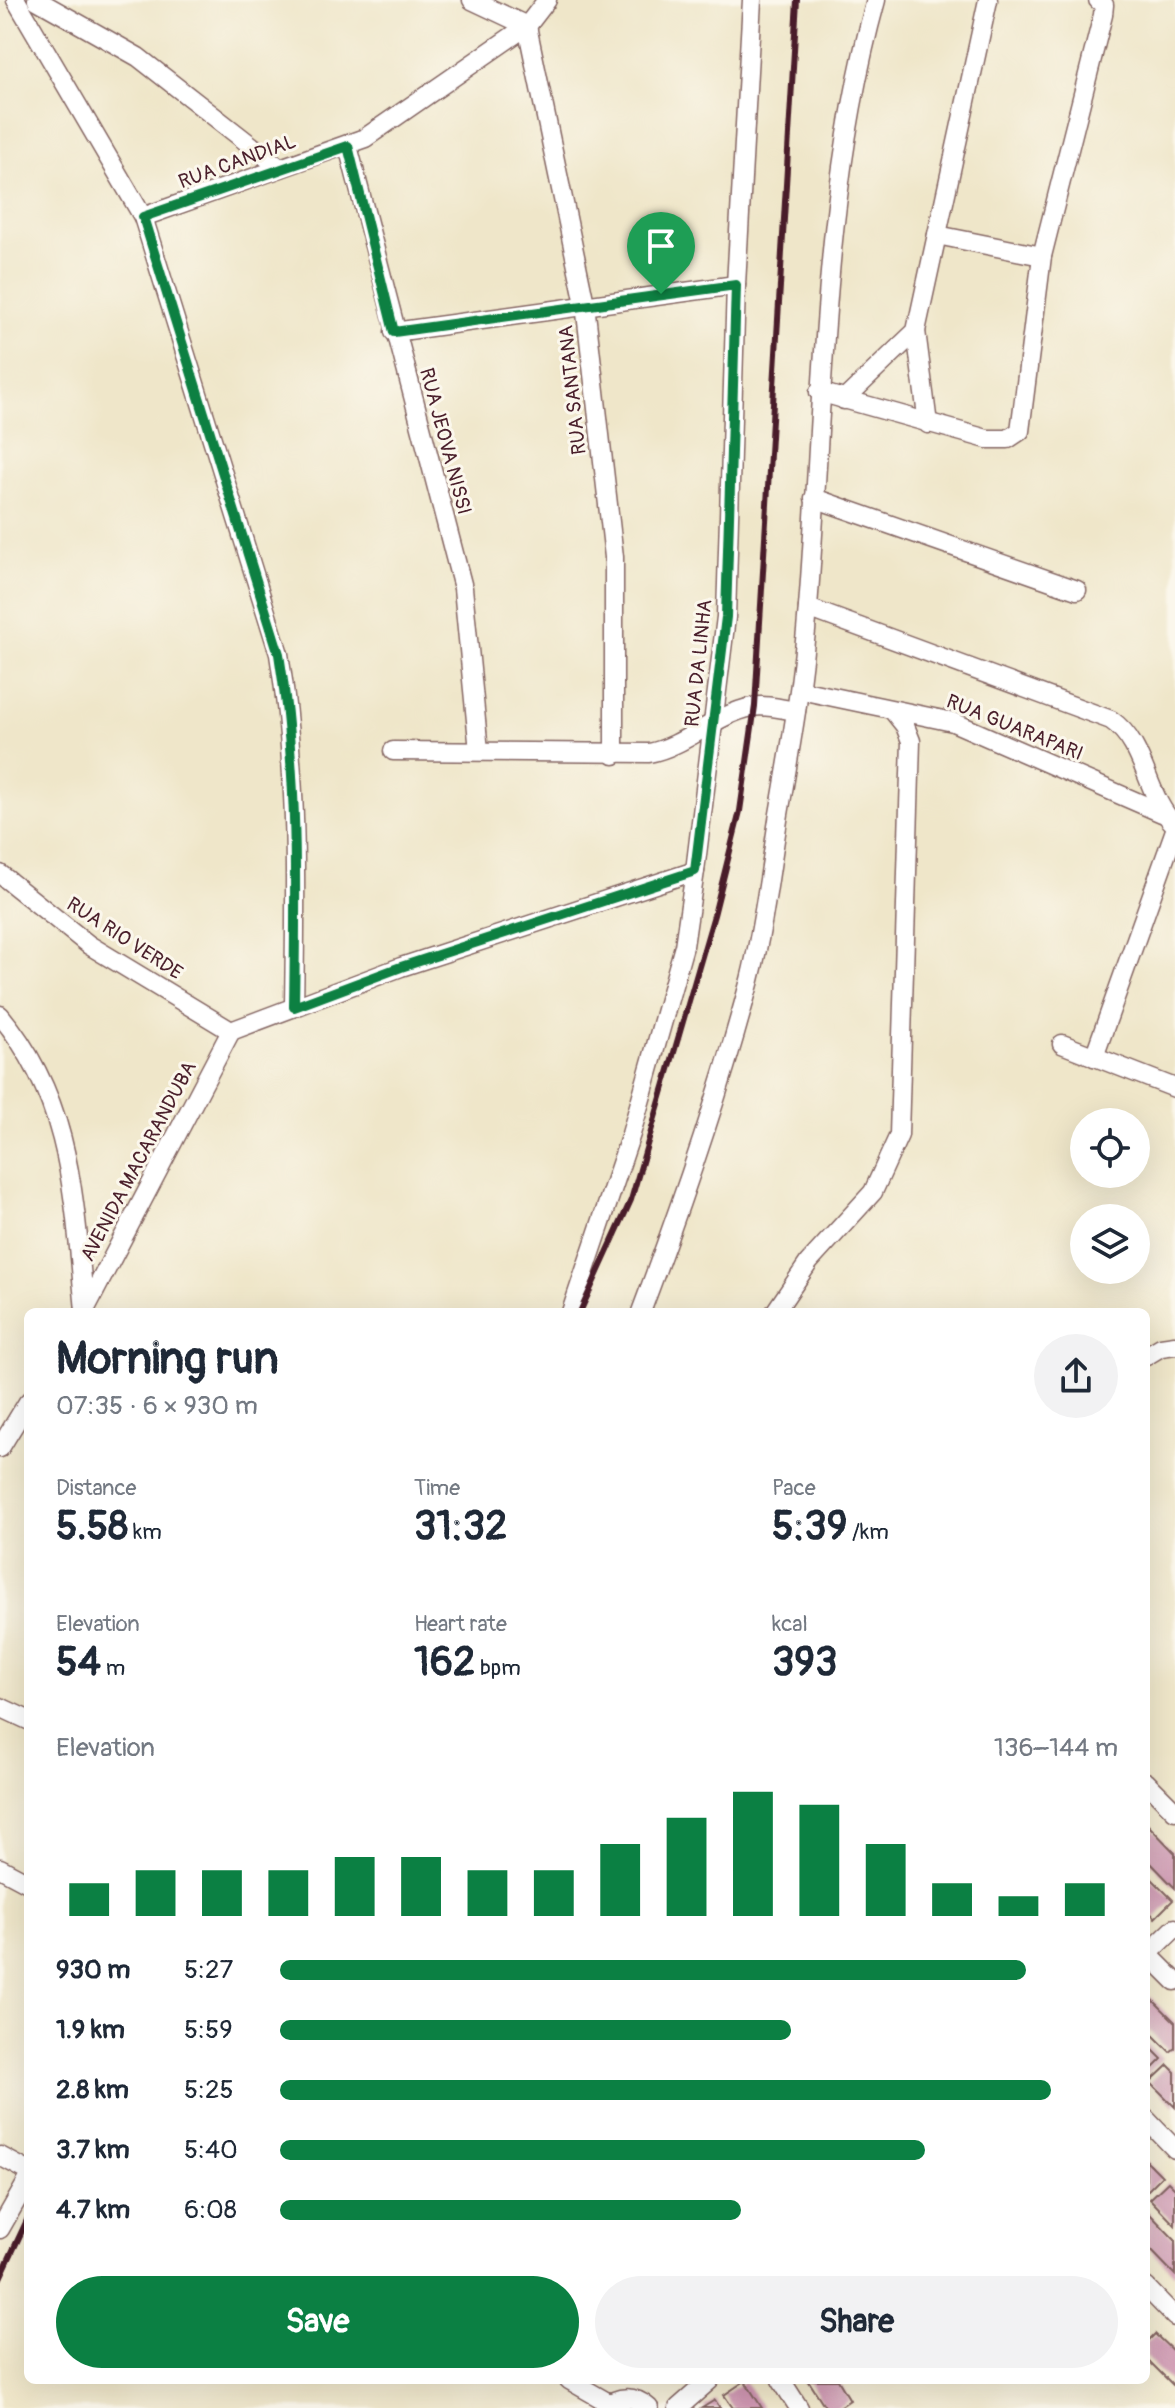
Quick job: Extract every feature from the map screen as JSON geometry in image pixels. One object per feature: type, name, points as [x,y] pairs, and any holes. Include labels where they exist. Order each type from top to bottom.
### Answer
[{"type":"street","points":[[16,0],[143,217],[279,654],[289,717],[295,797],[294,1007]]},
{"type":"street","points":[[37,0],[138,57],[280,168]]},
{"type":"street","points":[[472,0],[527,26]]},
{"type":"street","name":"RUA CANDIAL","points":[[143,217],[348,146],[384,125],[527,26],[547,0]]},
{"type":"street","name":"RUA DA LINHA","points":[[572,1308],[635,1119],[684,946],[695,871],[715,719],[728,584],[736,285],[752,0]]},
{"type":"street","points":[[642,1308],[692,1176],[750,977],[800,690],[808,608],[819,392],[838,180],[876,0]]},
{"type":"street","points":[[928,424],[916,331],[988,0]]},
{"type":"street","points":[[819,392],[928,424],[998,440],[1016,437],[1020,431],[1042,256],[1103,15],[1104,5],[1098,0]]},
{"type":"street","name":"RUA SANTANA","points":[[527,26],[585,304],[614,557],[614,755]]},
{"type":"street","name":"RUA JEOVA NISSI","points":[[348,146],[463,588],[479,751]]},
{"type":"street","points":[[937,235],[1042,256]]},
{"type":"street","points":[[394,332],[736,285]]},
{"type":"street","points":[[844,400],[916,331]]},
{"type":"street","points":[[814,498],[1077,590]]},
{"type":"street","points":[[808,608],[1111,720],[1134,745],[1171,823],[1094,1057]]},
{"type":"street","name":"RUA GUARAPARI","points":[[800,690],[937,718],[985,734],[1171,823]]},
{"type":"street","points":[[393,751],[614,755],[668,749],[715,719],[755,706],[796,711]]},
{"type":"street","points":[[778,1308],[809,1262],[873,1192],[899,1135],[911,741],[905,726],[893,711]]},
{"type":"street","points":[[231,1031],[401,967],[695,871]]},
{"type":"street","name":"RUA RIO VERDE","points":[[0,874],[89,945],[231,1031]]},
{"type":"street","points":[[0,1015],[19,1041],[63,1133],[84,1308]]},
{"type":"street","name":"AVENIDA MACARANDUBA","points":[[86,1308],[231,1031]]},
{"type":"street","points":[[1062,1044],[1175,1088]]},
{"type":"street","points":[[1150,1354],[1161,1347],[1175,1345]]},
{"type":"street","points":[[0,1448],[24,1409]]},
{"type":"street","points":[[0,1707],[24,1718]]},
{"type":"street","points":[[1150,1786],[1175,1811]]},
{"type":"street","points":[[0,1868],[24,1881]]},
{"type":"street","points":[[1150,1951],[1175,1928]]},
{"type":"street","points":[[1150,1957],[1175,1981]]},
{"type":"street","points":[[1150,2123],[1175,2149]]},
{"type":"street","points":[[0,2156],[24,2169]]},
{"type":"street","points":[[0,2229],[24,2187]]},
{"type":"street","points":[[1150,2290],[1171,2306]]},
{"type":"street","points":[[575,2384],[606,2406],[633,2398],[649,2408]]},
{"type":"street","points":[[678,2408],[705,2384]]},
{"type":"street","points":[[784,2384],[799,2408]]},
{"type":"building","points":[[1150,1827],[1175,1853],[1175,1888],[1150,1862]]},
{"type":"building","points":[[1150,1877],[1173,1900],[1155,1918],[1150,1912]]},
{"type":"building","points":[[1150,1997],[1175,2022],[1175,2048],[1170,2052],[1150,2032]]},
{"type":"building","points":[[1150,2047],[1162,2059],[1150,2071]]},
{"type":"building","points":[[1168,2065],[1175,2072],[1175,2107],[1150,2082]]},
{"type":"building","points":[[1150,2164],[1162,2176],[1150,2188]]},
{"type":"building","points":[[1168,2182],[1175,2189],[1175,2225],[1150,2199]]},
{"type":"building","points":[[1150,2214],[1175,2240],[1175,2275],[1150,2249]]},
{"type":"building","points":[[1155,2334],[1175,2353],[1175,2387],[1150,2362],[1150,2339]]},
{"type":"building","points":[[740,2384],[747,2384],[762,2408],[733,2408],[724,2395]]},
{"type":"building","points":[[811,2384],[840,2384],[850,2400],[838,2408],[826,2408]]},
{"type":"building","points":[[715,2400],[720,2408],[702,2408]]},
{"type":"railway","points":[[582,1308],[631,1200],[714,915],[740,811],[755,706],[797,0]]},
{"type":"railway","points":[[0,2278],[24,2227]]},
{"type":"route","points":[[348,146],[394,332],[661,294],[736,285],[726,617],[695,871],[401,967],[294,1007],[295,797],[289,717],[279,654],[143,217],[348,146]]}]
